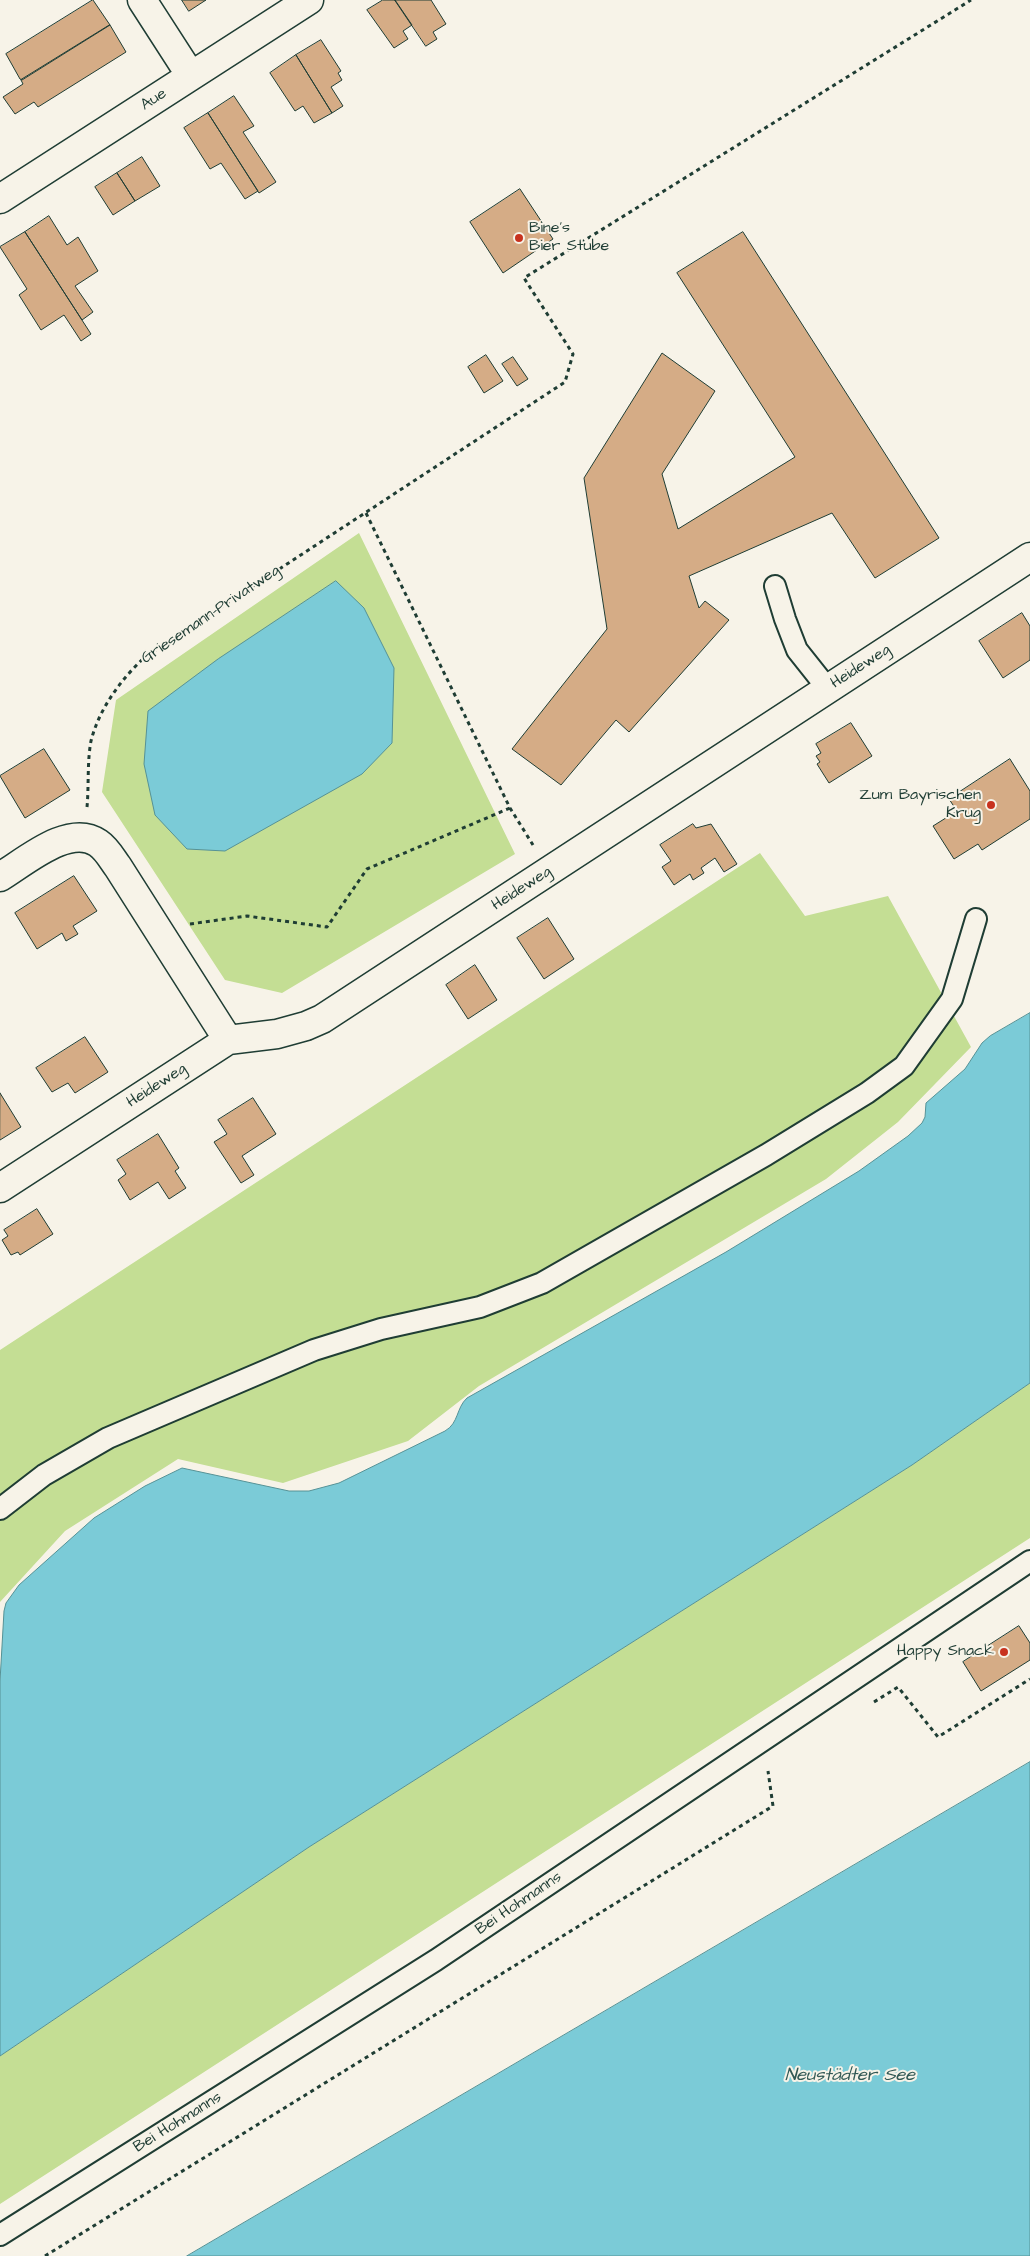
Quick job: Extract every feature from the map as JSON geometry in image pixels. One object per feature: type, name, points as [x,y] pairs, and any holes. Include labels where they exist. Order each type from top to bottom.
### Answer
[{"type":"street","points":[[142,0],[191,76]]},
{"type":"street","name":"Aue","points":[[0,199],[309,0]]},
{"type":"street","name":"Heideweg","points":[[0,1188],[228,1040],[277,1034],[322,1019],[1030,557]]},
{"type":"street","points":[[0,878],[55,843],[68,838],[86,838],[97,843],[105,849],[228,1040]]},
{"type":"lane","points":[[775,586],[784,620],[797,650],[828,689]]},
{"type":"lane","points":[[0,1509],[44,1475],[108,1438],[314,1350],[381,1329],[480,1307],[542,1283],[766,1155],[867,1093],[904,1066],[952,999],[976,919]]},
{"type":"lane","name":"Bei Hohmanns","points":[[0,2236],[436,1960],[1030,1561]]},
{"type":"path","name":"Griesemann-Privatweg","points":[[86,838],[91,742],[105,707],[128,674],[153,651],[565,382],[573,354],[524,278],[971,0]]},
{"type":"path","points":[[366,513],[510,808],[550,870]]},
{"type":"path","points":[[158,929],[247,916],[327,927],[367,869],[510,808]]},
{"type":"path","points":[[873,1703],[898,1687],[938,1737],[1030,1679]]},
{"type":"path","points":[[45,2256],[773,1806],[767,1771],[776,1766]]},
{"type":"green space","points":[[359,533],[515,854],[282,993],[225,980],[102,792],[116,700]]},
{"type":"green space","points":[[760,853],[805,916],[888,896],[971,1047],[898,1122],[826,1179],[479,1386],[408,1441],[283,1483],[178,1459],[65,1531],[0,1602],[0,1350]]},
{"type":"green space","points":[[1030,1383],[1030,1538],[0,2204],[0,2056],[309,1847],[912,1465]]},
{"type":"water","points":[[336,581],[364,608],[394,668],[392,743],[362,774],[225,851],[187,849],[155,815],[144,764],[148,711],[218,659]]},
{"type":"water","points":[[1030,1013],[1030,1383],[912,1465],[309,1847],[0,2056],[0,1681],[4,1611],[6,1603],[19,1585],[94,1518],[145,1486],[182,1468],[289,1491],[309,1491],[339,1483],[445,1431],[453,1424],[463,1402],[467,1398],[726,1252],[859,1171],[908,1136],[922,1123],[925,1117],[926,1103],[965,1069],[982,1043],[990,1036]]},
{"type":"water","name":"Neustädter See","points":[[1030,1762],[1030,2256],[187,2256]]},
{"type":"building","points":[[93,0],[110,25],[22,80],[20,79],[6,54]]},
{"type":"building","points":[[182,0],[206,0],[189,11]]},
{"type":"building","points":[[383,0],[395,0],[412,25],[403,31],[408,39],[394,48],[367,10]]},
{"type":"building","points":[[395,0],[431,0],[446,24],[433,32],[437,39],[426,46]]},
{"type":"building","points":[[110,25],[126,52],[38,107],[34,102],[15,114],[3,97],[23,84],[21,80]]},
{"type":"building","points":[[321,40],[341,71],[338,73],[342,80],[331,87],[343,106],[332,113],[296,55]]},
{"type":"building","points":[[296,55],[332,113],[314,123],[303,106],[295,111],[270,73]]},
{"type":"building","points":[[234,96],[254,126],[243,132],[276,182],[259,193],[208,113]]},
{"type":"building","points":[[208,113],[258,191],[245,199],[221,163],[210,169],[184,128]]},
{"type":"building","points":[[142,157],[160,186],[135,201],[117,173]]},
{"type":"building","points":[[117,173],[135,201],[113,215],[95,187]]},
{"type":"building","points":[[520,189],[553,239],[503,273],[470,222]]},
{"type":"building","points":[[49,216],[67,245],[78,237],[98,271],[75,286],[93,312],[82,320],[25,232]]},
{"type":"building","points":[[25,232],[91,334],[81,341],[64,315],[41,330],[19,295],[27,289],[0,247]]},
{"type":"building","points":[[743,232],[939,538],[875,578],[832,513],[689,576],[699,608],[705,601],[729,620],[629,732],[616,720],[561,785],[512,749],[607,629],[584,478],[662,353],[715,391],[662,474],[678,529],[795,457],[677,273]]},
{"type":"building","points":[[486,355],[503,381],[484,393],[468,367]]},
{"type":"building","points":[[513,357],[528,379],[517,386],[502,364]]},
{"type":"building","points":[[1022,613],[1030,626],[1030,660],[1003,678],[979,641]]},
{"type":"building","points":[[851,723],[872,756],[829,783],[817,764],[820,762],[816,756],[821,753],[816,744]]},
{"type":"building","points":[[44,749],[70,790],[25,818],[0,776]]},
{"type":"building","name":"Zum Bayrischen Krug","points":[[1010,759],[1030,791],[1030,819],[982,850],[978,844],[954,859],[933,826],[957,811],[949,799]]},
{"type":"building","points":[[693,824],[696,828],[711,824],[737,864],[724,872],[715,858],[701,868],[704,873],[693,880],[690,874],[674,885],[662,867],[671,861],[660,845]]},
{"type":"building","points":[[74,876],[97,911],[73,926],[78,934],[66,941],[62,933],[37,949],[15,913]]},
{"type":"building","points":[[548,918],[574,959],[544,979],[517,938]]},
{"type":"building","points":[[475,965],[497,1000],[468,1019],[446,985]]},
{"type":"building","points":[[85,1037],[108,1072],[75,1093],[68,1083],[52,1092],[36,1068]]},
{"type":"building","points":[[0,1093],[21,1127],[0,1140]]},
{"type":"building","points":[[253,1098],[276,1134],[242,1156],[254,1175],[241,1183],[214,1142],[227,1134],[218,1120]]},
{"type":"building","points":[[158,1134],[179,1168],[175,1171],[186,1188],[169,1199],[158,1182],[130,1200],[118,1180],[126,1174],[117,1160]]},
{"type":"building","points":[[37,1209],[53,1234],[20,1255],[18,1252],[11,1255],[2,1240],[8,1236],[4,1230]]},
{"type":"building","name":"Happy Snack","points":[[1019,1626],[1030,1643],[1030,1660],[981,1691],[963,1662]]},
{"type":"place","name":"Bine's Bier Stube","points":[[519,238]]},
{"type":"place","name":"Zum Bayrischen Krug","points":[[991,805]]},
{"type":"place","name":"Happy Snack","points":[[1004,1652]]}]
